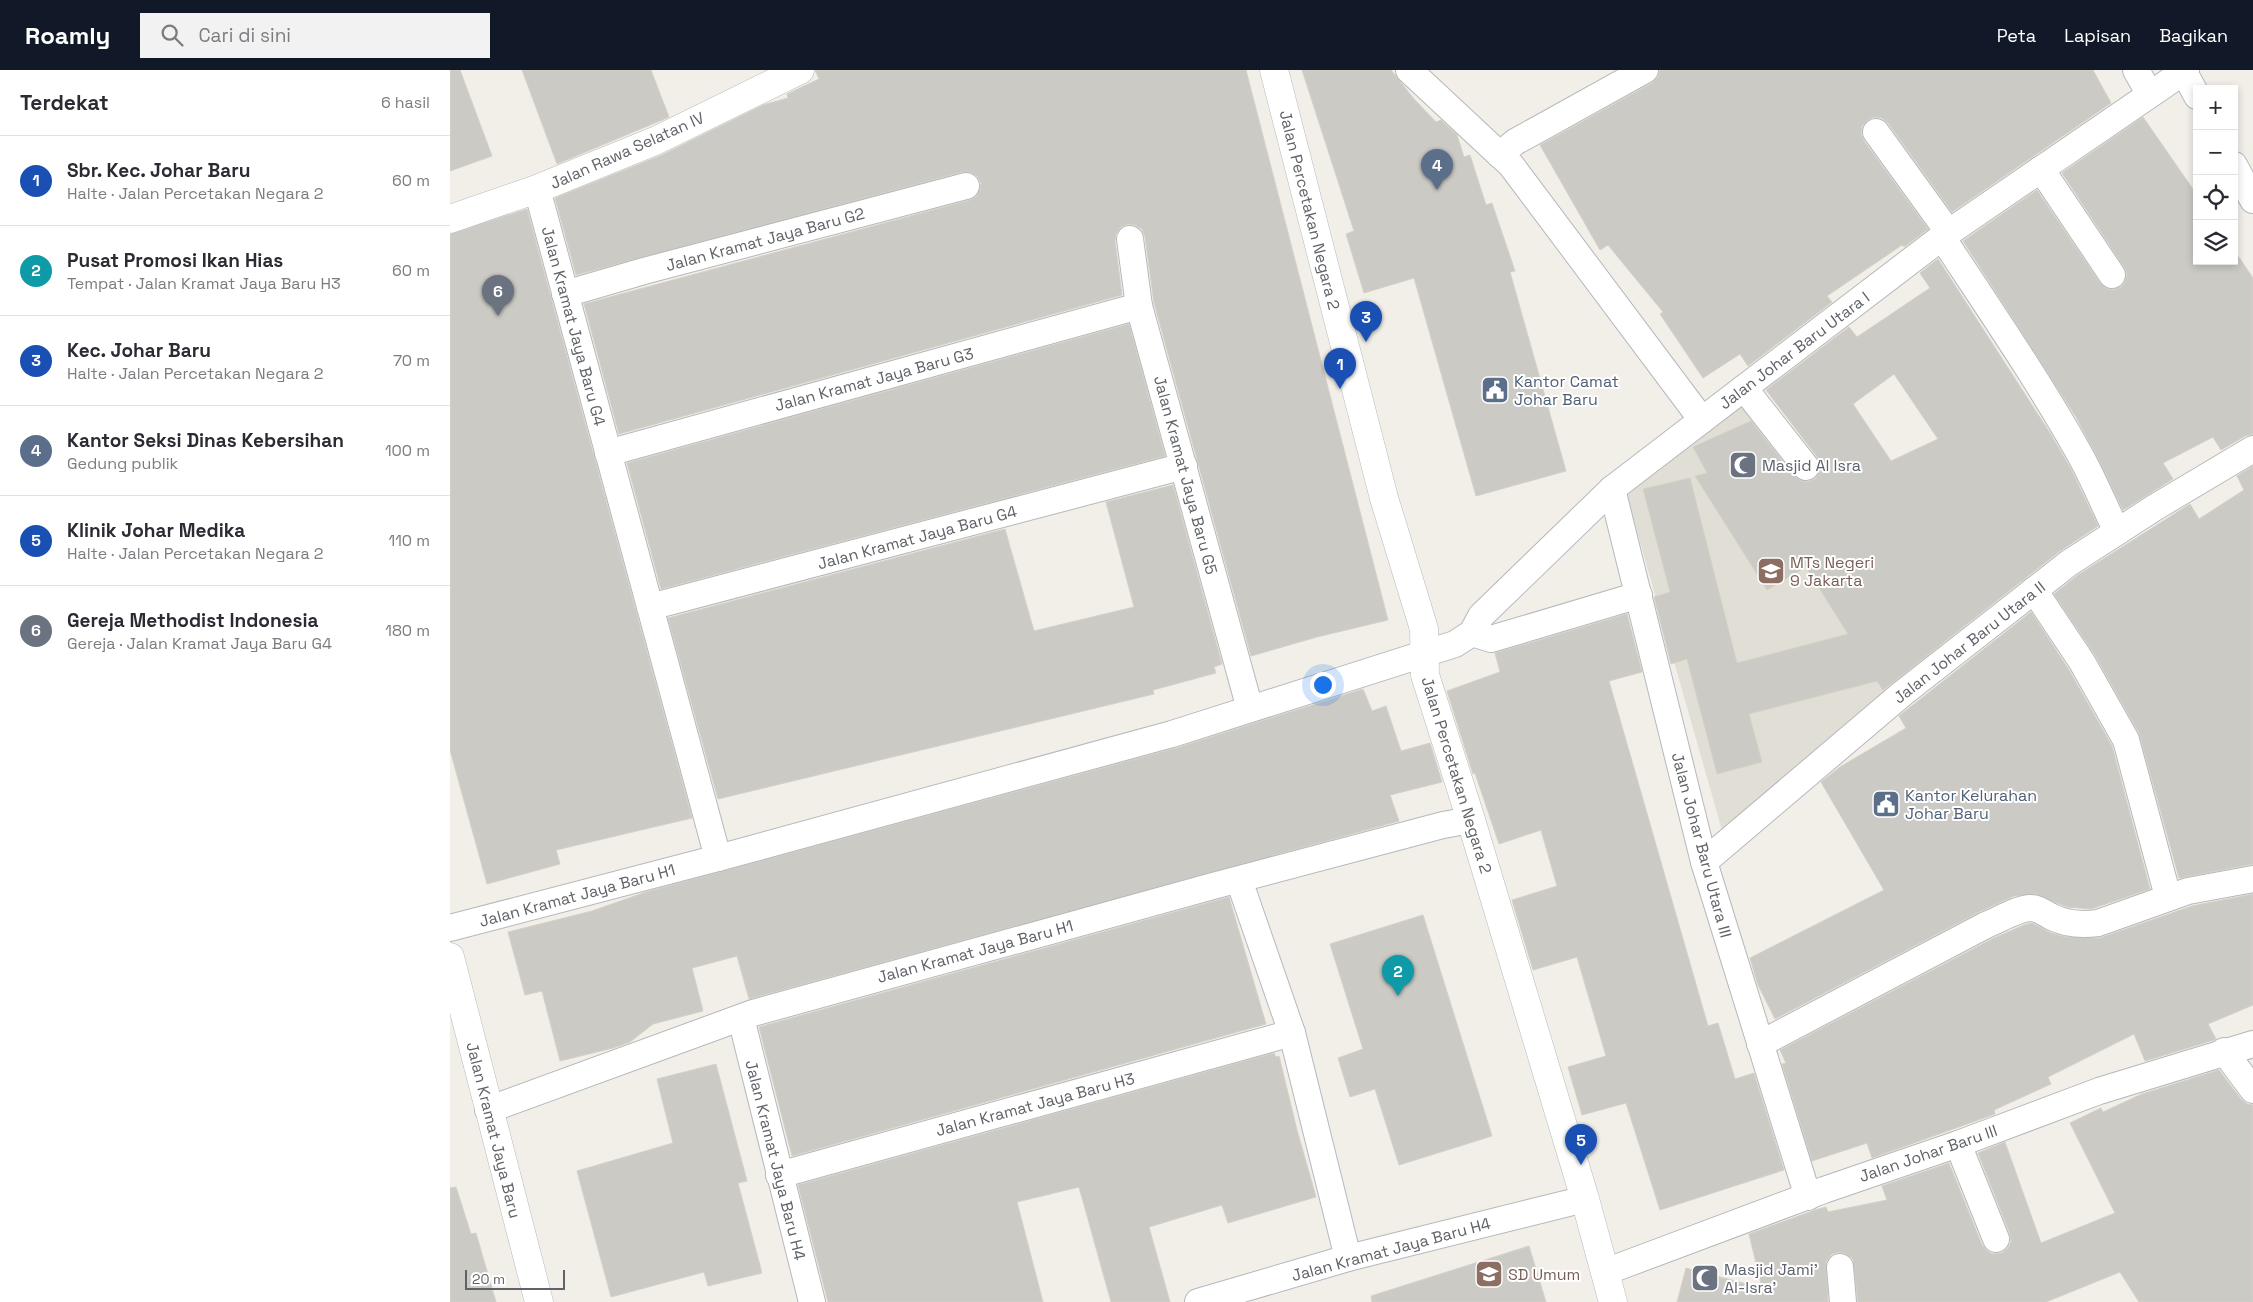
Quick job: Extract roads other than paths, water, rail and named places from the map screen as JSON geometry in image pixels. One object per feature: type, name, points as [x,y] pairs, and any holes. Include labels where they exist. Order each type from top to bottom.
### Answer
[{"type":"street","name":"Jalan Rawa Selatan IV","points":[[450,220],[537,189],[655,141],[800,70]]},
{"type":"street","name":"Jalan Percetakan Negara 2","points":[[1274,70],[1384,498],[1424,629],[1425,675],[1471,820],[1585,1199],[1613,1302]]},
{"type":"street","points":[[1409,70],[1517,173],[1702,420]]},
{"type":"street","points":[[1500,155],[1515,142],[1645,70]]},
{"type":"street","points":[[2136,70],[2149,93]]},
{"type":"street","name":"Jalan Johar Baru Utara I","points":[[1425,654],[1455,644],[1472,633],[1481,616],[1612,489],[1946,235],[2149,93],[2185,71]]},
{"type":"street","points":[[2185,71],[2193,88]]},
{"type":"street","points":[[1876,132],[1946,235],[2054,410],[2079,454],[2117,532]]},
{"type":"street","points":[[2041,169],[2112,275]]},
{"type":"street","points":[[2238,172],[2253,200]]},
{"type":"street","name":"Jalan Kramat Jaya Baru G2","points":[[565,294],[653,268],[966,186]]},
{"type":"street","name":"Jalan Kramat Jaya Baru G4","points":[[537,189],[718,858]]},
{"type":"street","name":"Jalan Kramat Jaya Baru G5","points":[[1130,239],[1139,306],[1250,709]]},
{"type":"street","name":"Jalan Kramat Jaya Baru G3","points":[[608,453],[1139,306]]},
{"type":"street","points":[[1744,388],[1806,467]]},
{"type":"street","name":"Jalan Johar Baru Utara II","points":[[1704,862],[1903,693],[2069,563],[2253,449]]},
{"type":"street","name":"Jalan Kramat Jaya Baru G4","points":[[650,607],[1184,466]]},
{"type":"street","name":"Jalan Johar Baru Utara III","points":[[1612,489],[1704,862],[1808,1197]]},
{"type":"street","points":[[2034,590],[2082,662],[2126,740],[2168,897]]},
{"type":"street","points":[[1472,633],[1490,639],[1639,595]]},
{"type":"street","name":"Jalan Kramat Jaya Baru H1","points":[[450,928],[718,858],[1172,734],[1425,654]]},
{"type":"street","name":"Jalan Kramat Jaya Baru H1","points":[[488,1110],[741,1018],[782,1005],[1443,825],[1471,820]]},
{"type":"street","points":[[1760,1044],[1986,925],[2028,908],[2038,909],[2054,918],[2083,925],[2098,923],[2188,891],[2253,879]]},
{"type":"street","points":[[1239,880],[1292,1033],[1348,1258]]},
{"type":"street","name":"Jalan Kramat Jaya Baru","points":[[450,957],[539,1302]]},
{"type":"street","name":"Jalan Kramat Jaya Baru H4","points":[[741,1018],[812,1302]]},
{"type":"street","name":"Jalan Kramat Jaya Baru H3","points":[[779,1175],[1292,1033]]},
{"type":"street","name":"Jalan Johar Baru III","points":[[1605,1272],[2099,1091],[2224,1051],[2253,1044]]},
{"type":"street","points":[[2224,1051],[2253,1090]]},
{"type":"street","points":[[1958,1144],[1996,1239]]},
{"type":"street","name":"Jalan Kramat Jaya Baru H4","points":[[1198,1302],[1348,1258],[1585,1199]]},
{"type":"street","points":[[1840,1268],[1843,1302]]},
{"type":"place","name":"Kantor Seksi Dinas Kebersihan","points":[[1437,190]]},
{"type":"place","name":"Gereja Methodist Indonesia","points":[[498,316]]},
{"type":"place","name":"Kec. Johar Baru","points":[[1366,342]]},
{"type":"place","name":"Sbr. Kec. Johar Baru","points":[[1340,389]]},
{"type":"place","name":"Kantor Camat Johar Baru","points":[[1495,390]]},
{"type":"place","name":"Masjid Al Isra","points":[[1743,465]]},
{"type":"place","name":"MTs Negeri 9 Jakarta","points":[[1771,571]]},
{"type":"place","name":"Kantor Kelurahan Johar Baru","points":[[1886,804]]},
{"type":"place","name":"Pusat Promosi Ikan Hias","points":[[1398,996]]},
{"type":"place","name":"Klinik Johar Medika","points":[[1581,1165]]},
{"type":"place","name":"SD Umum","points":[[1489,1274]]},
{"type":"place","name":"Masjid Jami' Al-Isra'","points":[[1705,1278]]}]
